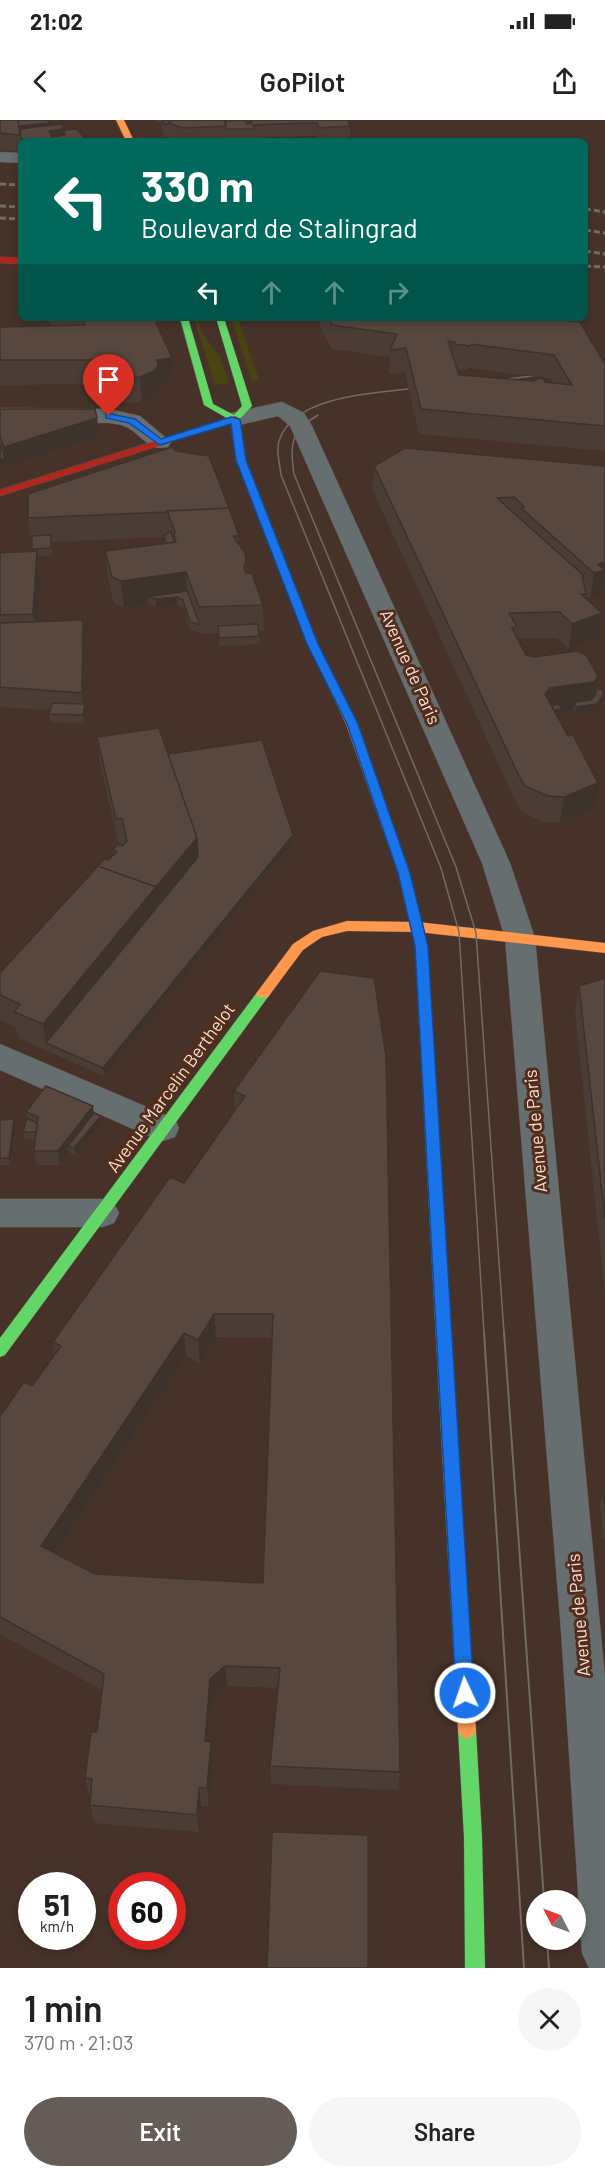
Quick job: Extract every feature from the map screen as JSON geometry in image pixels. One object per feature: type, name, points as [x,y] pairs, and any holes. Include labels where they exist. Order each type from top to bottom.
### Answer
[{"type":"main road","points":[[120,120],[129,138]]},
{"type":"main road","points":[[0,260],[18,261]]},
{"type":"main road","points":[[185,321],[209,405],[235,419]]},
{"type":"main road","points":[[0,494],[235,419],[247,406],[221,321]]},
{"type":"main road","points":[[235,419],[241,460],[313,644],[352,724],[404,873],[421,946],[473,1837],[475,1968]]},
{"type":"main road","name":"Avenue Marcelin Berthelot","points":[[0,1350],[298,947],[318,934],[347,926],[418,927],[605,948]]},
{"type":"street","points":[[0,157],[18,158]]},
{"type":"street","name":"Avenue de Paris","points":[[235,419],[282,409],[296,418],[301,426],[496,863],[520,938],[601,1860],[605,1953]]},
{"type":"street","points":[[0,415],[109,416],[132,421],[160,442]]},
{"type":"street","points":[[0,1056],[164,1128]]},
{"type":"street","points":[[0,1213],[102,1213]]},
{"type":"shaded area","points":[[195,321],[198,321],[203,334],[220,357],[229,383],[215,385]]},
{"type":"shaded area","points":[[232,321],[239,321],[259,380],[252,381]]},
{"type":"building","points":[[0,120],[18,120],[20,135],[0,133]]},
{"type":"building","points":[[18,120],[48,120],[49,123],[19,126]]},
{"type":"building","points":[[170,120],[224,120],[226,126],[183,128],[171,124]]},
{"type":"building","points":[[245,120],[247,124],[252,123],[251,120],[348,120],[350,126],[319,128],[317,123],[303,123],[253,125],[254,129],[226,129],[225,121]]},
{"type":"building","points":[[62,124],[64,129],[49,131],[52,138],[21,138],[20,129]]},
{"type":"building","points":[[77,129],[84,138],[52,138],[65,135],[64,130]]},
{"type":"building","points":[[84,321],[155,321],[172,358],[157,360],[158,365],[155,371],[140,377],[124,378],[113,376],[106,371],[100,360],[0,360],[0,327],[85,325]]},
{"type":"building","points":[[330,321],[580,322],[605,364],[605,426],[421,409],[406,348],[390,350],[397,334],[332,325]],"holes":[[[448,341],[455,342],[454,344],[470,346],[471,344],[554,355],[572,385],[545,382],[544,379],[539,378],[534,381],[459,375]]]},
{"type":"building","points":[[0,409],[95,409],[97,418],[4,447],[0,437]]},
{"type":"building","points":[[0,444],[5,458],[0,460]]},
{"type":"building","points":[[172,447],[176,451],[209,456],[229,508],[28,518],[28,494]]},
{"type":"building","points":[[405,448],[605,466],[605,562],[598,564],[604,570],[594,573],[521,508],[524,507],[514,497],[497,498],[582,574],[586,594],[581,594],[602,613],[572,624],[560,612],[509,613],[517,627],[512,628],[526,655],[534,657],[577,651],[586,655],[598,676],[594,682],[550,688],[545,694],[568,736],[573,735],[598,783],[564,797],[548,796],[525,786],[518,774],[374,466]]},
{"type":"building","points":[[229,508],[239,536],[233,536],[245,553],[244,568],[246,573],[252,573],[263,605],[199,607],[186,572],[121,581],[112,577],[105,551],[176,542],[175,532],[167,511]]},
{"type":"building","points":[[171,531],[174,542],[166,543],[164,536]]},
{"type":"building","points":[[51,535],[51,548],[32,549],[32,536]]},
{"type":"building","points":[[37,551],[33,614],[0,615],[0,553]]},
{"type":"building","points":[[187,591],[200,625],[190,622],[183,600],[177,597],[156,599],[147,597]]},
{"type":"building","points":[[83,620],[82,693],[0,687],[0,623]]},
{"type":"building","points":[[258,624],[259,636],[219,638],[218,626]]},
{"type":"building","points":[[601,689],[604,694],[597,704],[576,707],[574,702],[591,700],[596,690]]},
{"type":"building","points":[[52,703],[85,704],[83,715],[49,714]]},
{"type":"building","points":[[559,704],[562,709],[554,710],[552,706]]},
{"type":"building","points":[[159,728],[197,838],[156,887],[98,866],[104,859],[108,860],[117,852],[113,850],[118,844],[122,846],[127,841],[122,818],[116,819],[97,737]]},
{"type":"building","points":[[262,740],[293,835],[103,1068],[46,1043],[198,857],[197,838],[168,754]]},
{"type":"building","points":[[98,866],[156,887],[43,1024],[14,1012],[20,1004],[0,995],[0,973]]},
{"type":"building","points":[[320,971],[374,978],[386,1056],[400,1772],[270,1766],[280,1668],[225,1666],[210,1679],[205,1741],[211,1742],[207,1788],[199,1788],[197,1815],[90,1805],[92,1779],[85,1778],[91,1732],[97,1732],[104,1674],[0,1617],[0,1416],[24,1382],[32,1386],[61,1346],[53,1342],[170,1177],[184,1183],[245,1096],[234,1091]],"holes":[[[214,1314],[273,1314],[263,1583],[95,1574],[41,1546],[184,1333],[198,1340]]]},
{"type":"building","points":[[605,978],[605,1219],[579,986]]},
{"type":"building","points":[[46,1086],[93,1106],[58,1151],[34,1151],[38,1117],[26,1112]]},
{"type":"building","points":[[94,1113],[101,1116],[74,1148],[68,1146]]},
{"type":"building","points":[[27,1118],[37,1123],[36,1132],[23,1132]]},
{"type":"building","points":[[14,1119],[9,1158],[0,1158],[0,1120]]},
{"type":"building","points":[[272,1832],[368,1835],[368,1968],[267,1968]]},
{"type":"tram line","points":[[491,381],[532,376]]},
{"type":"tram line","points":[[408,389],[355,395],[318,406],[301,414],[289,424],[280,438],[278,452],[281,475],[441,868],[459,932],[484,1333]]},
{"type":"tram line","points":[[318,415],[302,427],[294,440],[292,447],[294,474],[456,867],[476,933],[504,1333]]},
{"type":"tram line","points":[[484,1332],[524,1968]]},
{"type":"tram line","points":[[504,1332],[543,1890]]},
{"type":"tram line","points":[[548,1950],[549,1968]]},
{"type":"railway","points":[[0,184],[18,185]]},
{"type":"railway","points":[[0,206],[18,207]]},
{"type":"railway","points":[[588,209],[605,212]]},
{"type":"railway","points":[[0,218],[18,219]]},
{"type":"railway","points":[[588,230],[605,233]]},
{"type":"railway","points":[[588,251],[605,254]]},
{"type":"railway","points":[[588,266],[605,267]]},
{"type":"traffic: fast","points":[[185,321],[209,405],[235,419]]},
{"type":"traffic: fast","points":[[221,321],[247,406],[235,419]]},
{"type":"traffic: fast","points":[[410,900],[421,946],[450,1450]]},
{"type":"traffic: fast","points":[[0,1350],[263,994]]},
{"type":"traffic: fast","points":[[467,1730],[473,1837],[475,1968]]},
{"type":"traffic: slow","points":[[120,120],[129,138]]},
{"type":"traffic: slow","points":[[235,419],[241,460],[313,644],[352,724],[404,873],[410,900]]},
{"type":"traffic: slow","points":[[263,994],[298,947],[318,934],[347,926],[418,927],[605,948]]},
{"type":"traffic: slow","points":[[450,1450],[467,1730]]},
{"type":"traffic: jam","points":[[0,260],[18,261]]},
{"type":"traffic: jam","points":[[0,493],[235,419]]},
{"type":"route","points":[[109,416],[132,421],[160,442],[235,419],[241,460],[313,644],[352,724],[404,873],[421,946],[465,1693]]}]
